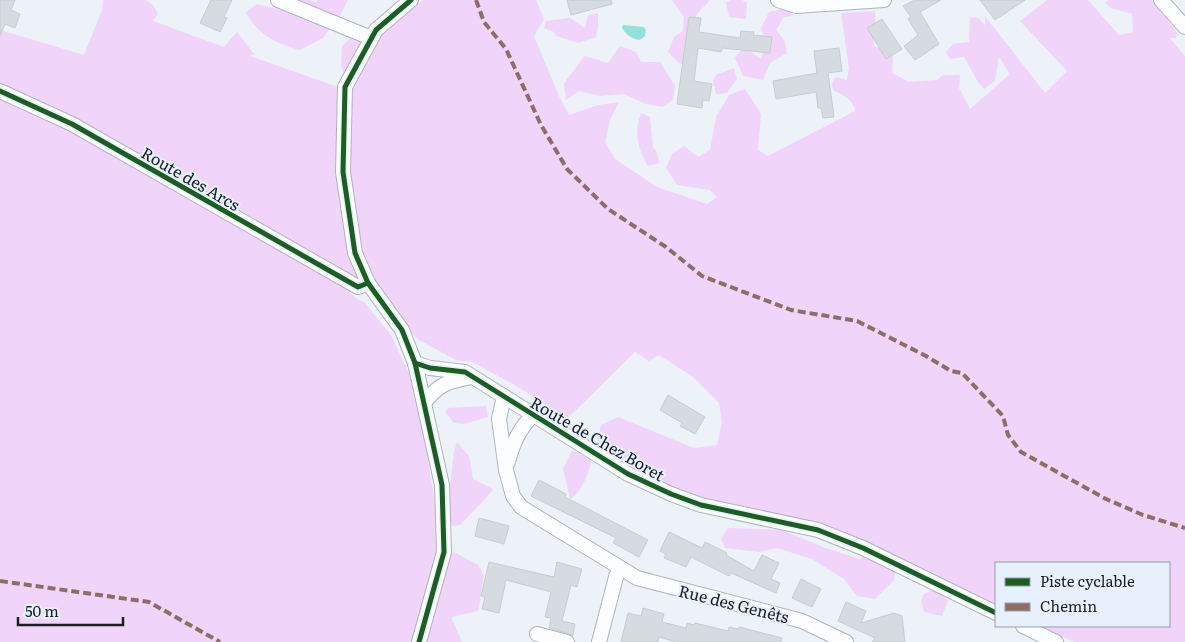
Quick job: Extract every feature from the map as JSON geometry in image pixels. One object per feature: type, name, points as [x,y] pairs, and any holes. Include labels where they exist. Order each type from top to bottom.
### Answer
[{"type":"street","points":[[278,0],[371,38]]},
{"type":"street","points":[[411,0],[376,30],[345,87],[343,172],[355,253],[368,283],[402,330],[415,363],[442,485],[444,552],[419,642]]},
{"type":"street","points":[[778,0],[796,6],[884,0]]},
{"type":"street","points":[[1162,0],[1185,27]]},
{"type":"street","name":"Route des Arcs","points":[[0,91],[72,124],[358,287],[368,283]]},
{"type":"street","name":"Route de Chez Boret","points":[[415,363],[430,368],[465,372],[628,474],[670,494],[701,505],[818,530],[863,548],[995,613]]},
{"type":"street","points":[[424,403],[436,389],[450,382],[472,377]]},
{"type":"street","name":"Rue des Genêts","points":[[504,396],[499,419],[506,470],[513,496],[521,507],[637,578],[802,621],[846,642]]},
{"type":"street","name":"Rue des Genêts","points":[[506,470],[514,439],[525,422],[533,415]]},
{"type":"street","points":[[599,642],[616,577],[620,569]]},
{"type":"street","points":[[1025,627],[1056,642]]},
{"type":"street","points":[[536,634],[567,642]]},
{"type":"path","points":[[418,337],[449,356]]},
{"type":"shaded area","points":[[103,0],[146,0],[153,5],[158,14],[153,21],[224,47],[237,32],[254,54],[250,56],[347,90],[341,63],[342,46],[361,28],[381,29],[423,0],[536,0],[544,19],[534,36],[569,115],[598,105],[619,102],[610,120],[605,142],[615,159],[657,187],[707,204],[717,197],[710,190],[677,185],[666,168],[672,154],[684,146],[698,157],[710,150],[716,117],[729,95],[745,89],[761,114],[758,150],[768,156],[855,111],[850,101],[833,90],[832,83],[836,77],[847,80],[849,68],[841,13],[875,11],[874,46],[893,55],[892,73],[909,82],[937,80],[943,75],[960,75],[959,88],[970,109],[1010,74],[999,57],[995,81],[984,89],[964,57],[950,59],[946,52],[953,44],[969,42],[970,17],[978,18],[985,25],[985,16],[1045,93],[1067,71],[1020,21],[1047,0],[1088,0],[1119,35],[1133,32],[1132,14],[1111,8],[1105,3],[1109,0],[1154,0],[1177,33],[1176,38],[1170,38],[1185,56],[1185,642],[1074,642],[1042,627],[1170,627],[1170,562],[995,562],[995,604],[907,562],[896,570],[894,580],[875,599],[857,596],[844,579],[812,559],[777,548],[759,552],[725,548],[721,539],[728,528],[782,530],[859,559],[879,550],[818,523],[730,506],[669,486],[597,445],[601,425],[618,417],[694,448],[717,445],[722,422],[719,403],[693,377],[659,355],[649,361],[635,352],[568,418],[511,383],[472,362],[456,360],[419,340],[349,276],[346,289],[357,299],[364,302],[391,335],[409,374],[425,442],[435,503],[436,553],[411,642],[0,642],[0,97],[64,116],[0,84],[0,30],[84,55],[102,10]]},
{"type":"shaded area","points":[[298,0],[310,0],[317,3],[317,0],[348,0],[341,14],[323,38],[300,50],[268,37],[256,27],[246,12],[257,4],[289,12]]},
{"type":"shaded area","points":[[672,0],[710,0],[697,14],[692,26],[685,65],[679,63],[668,52],[674,37],[683,31],[684,17]]},
{"type":"shaded area","points":[[742,0],[747,3],[746,19],[729,17],[726,2]]},
{"type":"shaded area","points":[[787,8],[793,16],[784,17],[776,30],[785,41],[787,53],[770,63],[763,80],[743,76],[735,58],[744,47],[761,59],[766,43],[761,28],[769,12]]},
{"type":"shaded area","points":[[598,13],[596,37],[578,43],[556,36],[554,32],[544,28],[546,21],[570,18],[585,28],[588,15]]},
{"type":"shaded area","points":[[623,25],[644,27],[646,31],[645,36],[640,40],[632,38],[623,30]]},
{"type":"shaded area","points":[[620,46],[636,52],[641,62],[660,62],[675,86],[673,100],[662,107],[646,104],[624,94],[600,96],[579,91],[566,100],[564,83],[585,56],[608,63]]},
{"type":"shaded area","points":[[734,68],[737,79],[727,93],[716,94],[713,81],[716,75]]},
{"type":"shaded area","points":[[641,113],[650,117],[653,147],[657,153],[659,163],[648,166],[641,153],[637,133]]},
{"type":"shaded area","points":[[486,406],[488,417],[464,424],[454,423],[445,412],[448,408]]},
{"type":"shaded area","points":[[457,442],[469,456],[473,479],[493,489],[460,525],[452,526],[448,503],[454,452]]},
{"type":"shaded area","points":[[572,450],[592,461],[581,487],[570,499],[563,469]]},
{"type":"shaded area","points":[[454,552],[478,565],[484,576],[478,611],[451,617],[462,642],[423,642],[447,555]]},
{"type":"shaded area","points":[[933,590],[948,600],[942,616],[924,612],[921,601],[924,594]]},
{"type":"building","points":[[0,0],[15,0],[11,10],[20,14],[15,28],[5,24],[0,36]]},
{"type":"building","points":[[211,0],[232,0],[224,17],[227,18],[220,32],[200,23]]},
{"type":"building","points":[[567,0],[611,0],[612,4],[571,15]]},
{"type":"building","points":[[915,0],[941,0],[920,12],[939,44],[915,60],[904,46],[918,35],[908,19],[911,17],[903,6]]},
{"type":"building","points":[[980,0],[1025,0],[995,20]]},
{"type":"building","points":[[689,17],[701,18],[699,32],[740,38],[741,31],[754,32],[753,35],[772,37],[770,53],[722,48],[721,52],[698,48],[694,81],[712,84],[709,101],[703,100],[702,108],[677,104]]},
{"type":"building","points":[[882,19],[902,49],[886,59],[867,28]]},
{"type":"building","points":[[839,48],[842,71],[828,73],[834,117],[823,118],[821,108],[818,108],[816,92],[776,99],[773,81],[817,73],[814,51]]},
{"type":"building","points":[[668,395],[705,417],[695,434],[680,426],[682,423],[660,410]]},
{"type":"building","points":[[539,480],[566,494],[565,497],[648,540],[639,557],[613,543],[616,538],[531,496]]},
{"type":"building","points":[[479,518],[509,526],[504,544],[475,536]]},
{"type":"building","points":[[669,532],[702,548],[705,542],[727,553],[726,555],[754,571],[762,555],[779,563],[771,579],[780,583],[776,593],[731,573],[729,576],[691,557],[686,567],[664,558],[666,554],[660,551]]},
{"type":"building","points":[[489,562],[554,577],[557,562],[582,569],[577,587],[571,585],[562,621],[575,624],[573,635],[549,628],[551,618],[545,617],[551,592],[506,580],[499,613],[482,609],[485,597],[481,596]]},
{"type":"building","points":[[801,579],[821,589],[812,607],[792,598]]},
{"type":"building","points":[[846,602],[866,611],[861,623],[894,613],[902,616],[905,642],[872,642],[875,638],[838,621]]},
{"type":"building","points":[[643,608],[664,614],[662,622],[686,628],[687,623],[694,625],[695,623],[728,631],[729,627],[738,629],[739,627],[782,638],[781,642],[676,642],[659,637],[658,642],[621,642],[628,613],[641,616]]},
{"type":"marked path","points":[[476,0],[484,22],[506,49],[541,125],[567,169],[608,209],[666,247],[702,276],[791,310],[857,321],[926,356],[951,371],[962,373],[1003,416],[1008,435],[1021,452],[1106,499],[1143,515],[1185,528]]},
{"type":"marked path","points":[[0,581],[149,602],[220,642]]},
{"type":"cycle path","points":[[411,0],[376,30],[345,87],[343,172],[355,253],[368,283],[402,330],[415,363],[442,485],[444,552],[419,642]]},
{"type":"cycle path","points":[[0,91],[72,124],[358,287],[368,283]]},
{"type":"cycle path","points":[[415,363],[430,368],[465,372],[628,474],[671,494],[701,505],[818,530],[863,548],[995,613]]}]
